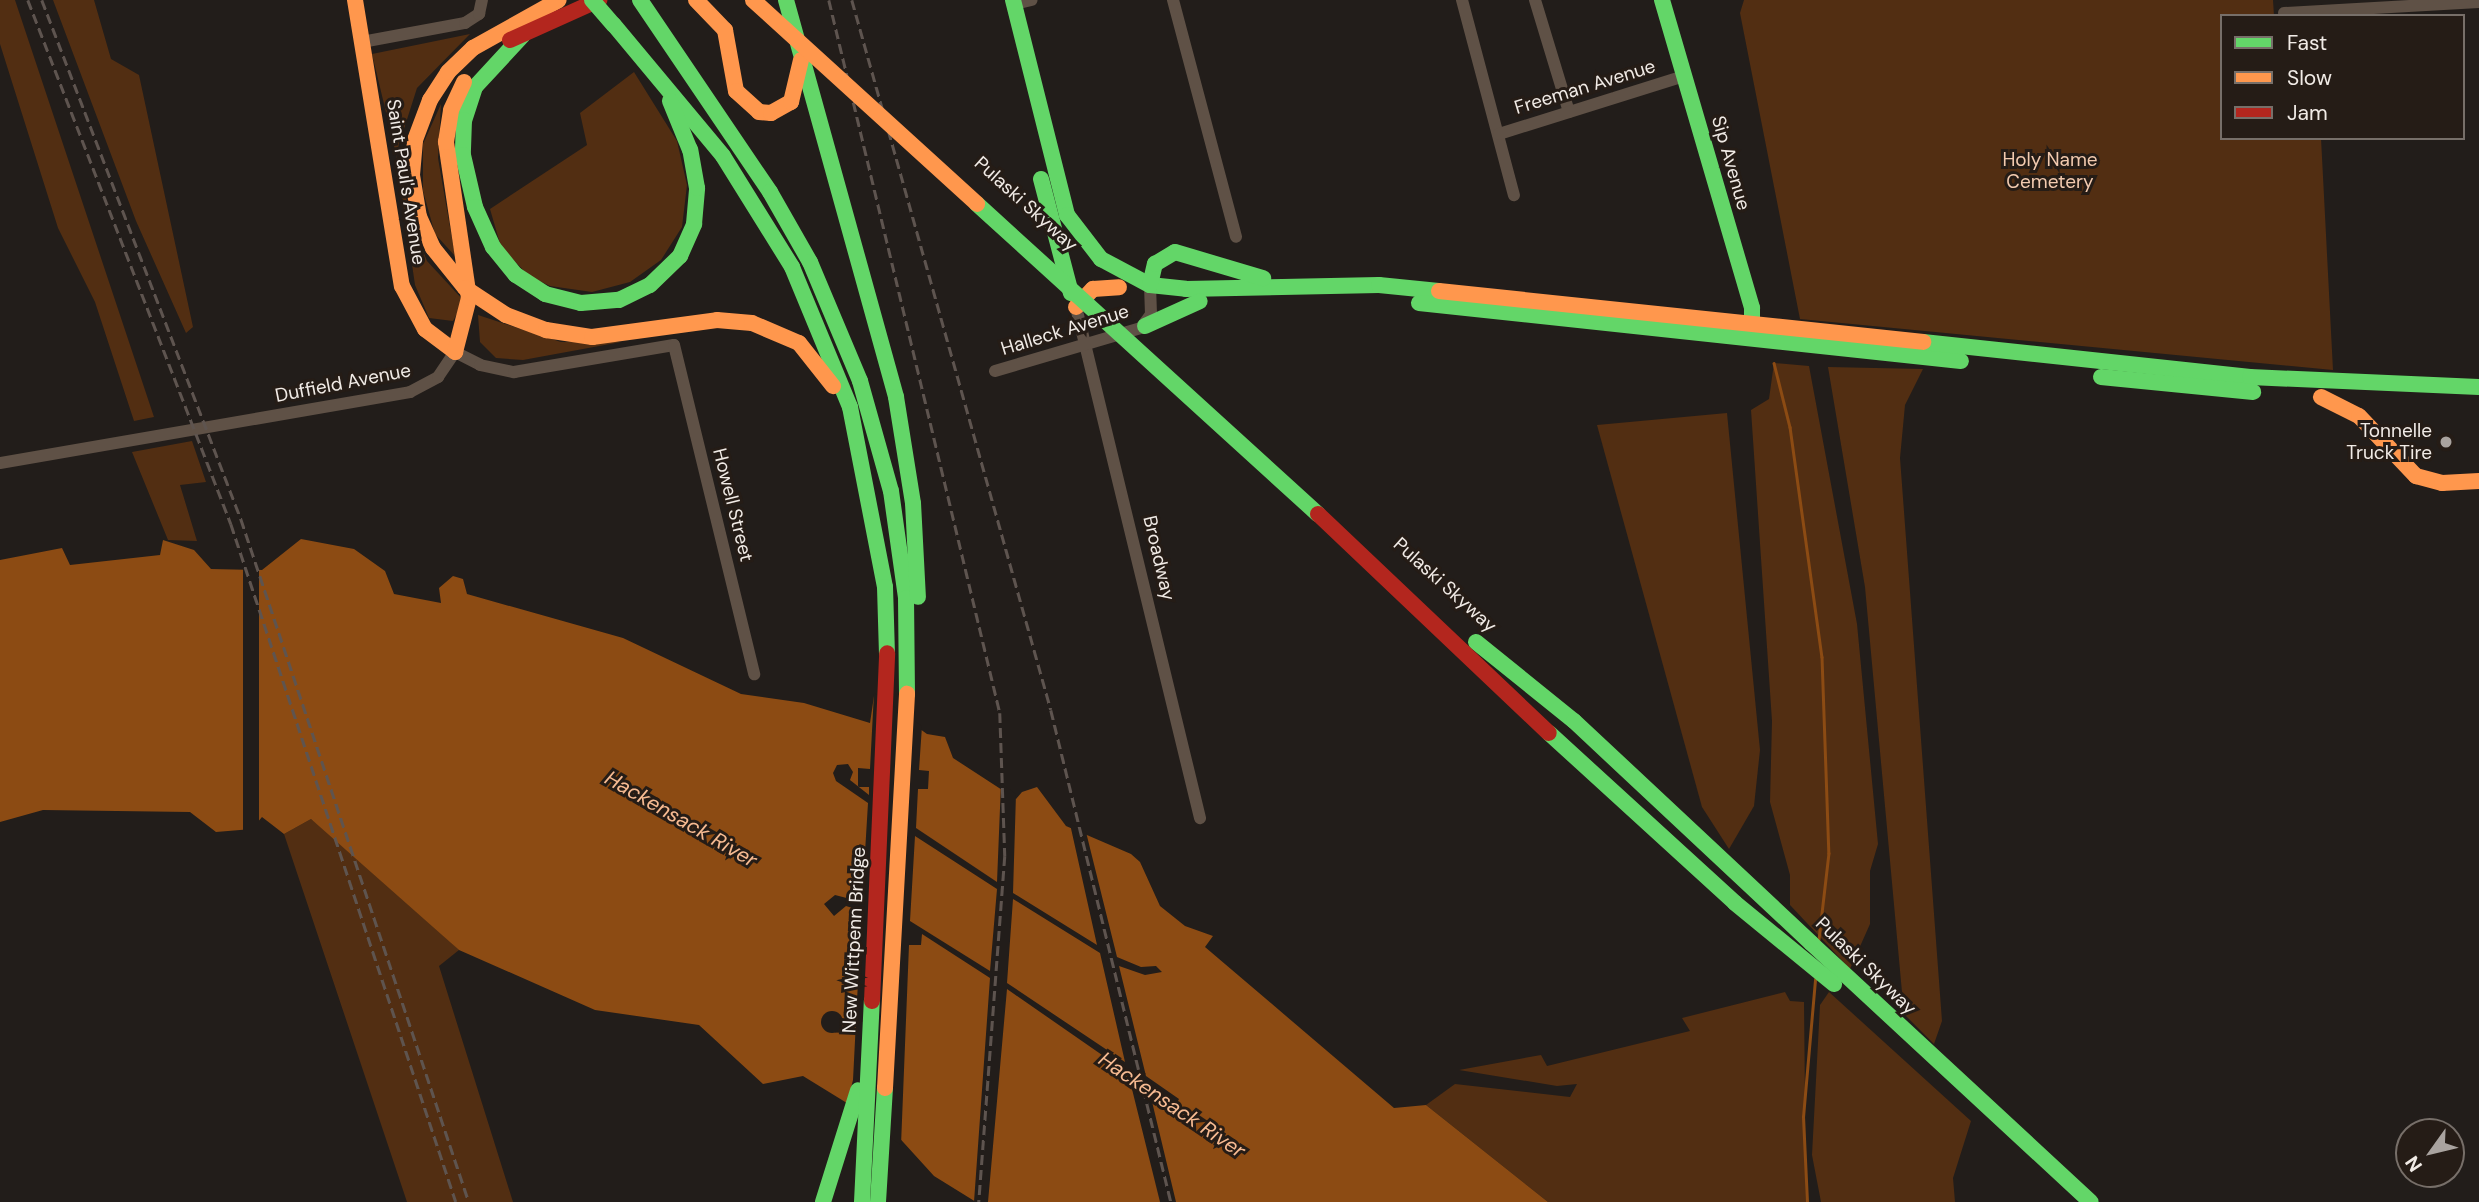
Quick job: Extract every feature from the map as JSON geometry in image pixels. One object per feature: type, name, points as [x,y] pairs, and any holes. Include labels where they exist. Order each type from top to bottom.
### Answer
[{"type":"main road","name":"Saint Paul's Avenue","points":[[355,0],[402,285],[425,330],[455,352]]},
{"type":"main road","points":[[508,26],[523,0]]},
{"type":"main road","points":[[559,0],[508,26],[454,65],[420,122],[413,183],[419,217],[433,248],[465,288],[506,315],[546,330],[592,337],[696,324],[752,323],[799,343],[828,375],[857,440]]},
{"type":"main road","points":[[592,0],[618,22],[709,120],[780,208],[822,292],[860,381],[885,463],[903,572],[908,728],[878,1202]]},
{"type":"main road","points":[[455,352],[469,306],[447,166],[449,118],[473,68],[499,46],[598,0]]},
{"type":"main road","points":[[606,0],[618,22],[656,74],[709,120]]},
{"type":"main road","points":[[696,0],[713,13],[725,30],[736,92],[759,112],[771,113],[791,102],[798,87],[801,56]]},
{"type":"main road","name":"Pulaski Skyway","points":[[753,0],[1437,623],[1599,780],[1749,915],[1834,984],[2073,1202]]},
{"type":"main road","name":"Pulaski Skyway","points":[[771,0],[1445,614],[1682,820],[1852,984],[2091,1202]]},
{"type":"main road","points":[[786,0],[896,397],[913,503],[918,607],[916,679],[908,728]]},
{"type":"main road","name":"Sip Avenue","points":[[1662,0],[1752,332]]},
{"type":"main road","points":[[1008,1],[1046,200],[1076,307]]},
{"type":"main road","points":[[1008,1],[1067,215],[1101,260],[1151,292],[1307,284],[1400,286],[1752,332],[2322,397],[2479,401]]},
{"type":"main road","points":[[644,6],[797,276],[841,382],[857,440]]},
{"type":"main road","points":[[523,35],[491,65],[475,88],[464,120],[463,155],[475,207],[498,255],[523,281],[556,298],[601,303],[636,293],[663,275],[689,241],[697,206],[692,160],[656,74]]},
{"type":"main road","points":[[1046,200],[1072,249],[1119,287]]},
{"type":"main road","points":[[1151,292],[1155,264],[1175,252],[1241,275],[1307,284]]},
{"type":"main road","points":[[1076,307],[1093,289],[1119,287],[1200,301],[1366,298],[2250,377],[2479,387]]},
{"type":"main road","points":[[1145,326],[1200,301]]},
{"type":"main road","points":[[2322,397],[2366,422],[2416,476],[2442,483],[2479,481]]},
{"type":"main road","name":"New Wittpenn Bridge","points":[[857,440],[883,568],[888,680],[862,1202]]},
{"type":"main road","points":[[823,1202],[852,1121],[871,1009]]},
{"type":"main road","points":[[885,1113],[888,1202]]},
{"type":"street","points":[[362,42],[466,23],[476,16],[482,0]]},
{"type":"street","points":[[1008,1],[1032,0]]},
{"type":"street","points":[[1173,0],[1236,237]]},
{"type":"street","points":[[1462,0],[1514,195]]},
{"type":"street","points":[[1535,0],[1569,113]]},
{"type":"street","points":[[2284,13],[2479,2]]},
{"type":"street","name":"Freeman Avenue","points":[[1499,134],[1684,76]]},
{"type":"street","name":"Halleck Avenue","points":[[995,371],[1087,346],[1145,326],[1151,292]]},
{"type":"street","name":"Broadway","points":[[1076,307],[1200,818]]},
{"type":"street","name":"Howell Street","points":[[455,352],[480,365],[514,372],[674,345],[754,674]]},
{"type":"street","name":"Duffield Avenue","points":[[0,463],[402,393],[438,377],[455,352]]},
{"type":"green space","points":[[0,0],[15,0],[154,417],[134,421],[95,302],[58,228],[0,44]]},
{"type":"green space","points":[[53,0],[94,0],[111,59],[139,75],[193,327],[186,333],[136,221]]},
{"type":"green space","name":"Holy Name Cemetery","points":[[1744,0],[2273,0],[2274,14],[2220,14],[2220,140],[2321,140],[2333,370],[1800,319],[1740,13]]},
{"type":"green space","points":[[470,34],[417,88],[396,154],[372,54]]},
{"type":"green space","points":[[634,72],[677,141],[687,185],[682,227],[661,260],[630,282],[592,292],[550,286],[529,276],[501,247],[490,209],[587,145],[580,113]]},
{"type":"green space","points":[[441,104],[438,158],[455,256],[435,234],[423,191],[423,144]]},
{"type":"green space","points":[[396,154],[412,224],[427,261],[464,301],[453,321],[429,318],[415,285]]},
{"type":"green space","points":[[478,315],[561,342],[621,342],[523,360],[496,358],[480,342]]},
{"type":"green space","points":[[1774,363],[1809,366],[1857,624],[1878,844],[1870,871],[1870,924],[1850,969],[1790,905],[1790,875],[1770,802],[1772,721],[1751,410],[1769,399]]},
{"type":"green space","points":[[1828,367],[1923,369],[1905,405],[1900,458],[1942,1021],[1934,1044],[1904,1014],[1865,587]]},
{"type":"green space","points":[[1727,413],[1760,750],[1754,806],[1729,849],[1702,807],[1597,425]]},
{"type":"green space","points":[[192,441],[206,482],[180,485],[197,541],[168,540],[132,452]]},
{"type":"green space","points":[[311,819],[356,852],[459,950],[439,966],[513,1202],[407,1202],[284,834]]},
{"type":"green space","points":[[1785,992],[1790,1001],[1804,1002],[1806,1202],[1548,1202],[1426,1105],[1455,1084],[1570,1097],[1577,1084],[1557,1086],[1459,1070],[1541,1055],[1547,1066],[1690,1031],[1682,1018]]},
{"type":"green space","points":[[1829,992],[1971,1121],[1953,1178],[1955,1202],[1821,1202],[1812,1155],[1820,1005]]},
{"type":"water","name":"Hackensack River","points":[[301,539],[354,549],[385,571],[394,594],[441,603],[439,588],[453,576],[463,579],[467,594],[623,638],[741,694],[804,703],[870,723],[874,696],[927,734],[945,737],[953,758],[1016,799],[1022,792],[1037,787],[1066,826],[1131,854],[1140,862],[1160,906],[1185,926],[1213,936],[1205,947],[1394,1108],[1426,1105],[1548,1202],[976,1202],[934,1176],[894,1132],[803,1076],[763,1084],[699,1025],[595,1010],[459,950],[311,819],[284,834],[262,817],[252,829],[216,832],[190,812],[43,810],[0,822],[0,560],[62,548],[70,565],[160,555],[163,540],[194,550],[211,569],[262,570]]},
{"type":"pier","points":[[243,566],[259,566],[259,860],[243,860]]},
{"type":"pier","points":[[874,693],[922,726],[919,770],[929,771],[928,789],[918,789],[916,828],[997,882],[1001,783],[1016,794],[1013,893],[1097,945],[1070,824],[1086,832],[1117,957],[1141,967],[1156,966],[1162,972],[1145,975],[1119,966],[1146,1076],[1179,1099],[1177,1103],[1166,1100],[1149,1089],[1176,1202],[1160,1202],[1128,1073],[1007,989],[988,1202],[974,1202],[990,978],[922,934],[921,945],[909,945],[901,1145],[846,1107],[853,1080],[860,942],[853,942],[851,931],[860,931],[862,911],[846,906],[834,916],[824,904],[835,895],[862,902],[868,803],[836,781],[833,773],[837,765],[848,764],[853,772],[850,780],[858,786],[858,768],[870,769]],"holes":[[[859,787],[869,787],[869,795]],[[915,836],[997,889],[990,971],[910,921]],[[1013,899],[1100,953],[1125,1062],[1007,983]]]},
{"type":"pier","points":[[832,1011],[840,1014],[843,1022],[840,1030],[832,1033],[824,1030],[821,1022],[824,1014]]},
{"type":"waterway","points":[[1774,363],[1790,427],[1822,657],[1829,853],[1819,939]]},
{"type":"waterway","points":[[1807,1202],[1803,1117],[1815,980]]},
{"type":"railway","points":[[28,0],[231,524],[456,1202]]},
{"type":"railway","points":[[42,0],[241,519],[469,1202]]},
{"type":"railway","points":[[829,0],[1000,713],[1005,856],[979,1202]]},
{"type":"railway","points":[[852,0],[1051,710],[1171,1202]]},
{"type":"traffic: fast","points":[[592,0],[614,25]]},
{"type":"traffic: fast","points":[[640,0],[770,192],[810,262],[860,381],[891,491],[906,598],[907,694]]},
{"type":"traffic: fast","points":[[786,0],[896,397],[913,503],[918,597]]},
{"type":"traffic: fast","points":[[1013,0],[1067,215],[1101,259],[1150,285],[1186,289],[1379,285],[1439,291]]},
{"type":"traffic: fast","points":[[1662,0],[1752,308],[1752,334]]},
{"type":"traffic: fast","points":[[614,25],[723,156],[792,267],[850,407],[885,587],[887,653]]},
{"type":"traffic: fast","points":[[523,35],[475,87],[464,120],[463,155],[475,207],[493,247],[516,275],[545,294],[581,303],[619,300],[650,285],[680,256],[694,224],[697,188],[690,150],[670,101]]},
{"type":"traffic: fast","points":[[1041,179],[1071,293]]},
{"type":"traffic: fast","points":[[977,204],[1318,514]]},
{"type":"traffic: fast","points":[[1150,285],[1155,264],[1175,252],[1263,278]]},
{"type":"traffic: fast","points":[[1145,326],[1200,301]]},
{"type":"traffic: fast","points":[[1419,303],[1961,361]]},
{"type":"traffic: fast","points":[[1923,342],[2250,377],[2479,387]]},
{"type":"traffic: fast","points":[[2101,377],[2253,392]]},
{"type":"traffic: fast","points":[[1476,642],[1574,721],[1811,943]]},
{"type":"traffic: fast","points":[[1549,733],[1735,903],[1834,984]]},
{"type":"traffic: fast","points":[[1811,943],[2091,1202]]},
{"type":"traffic: fast","points":[[862,1202],[872,1001]]},
{"type":"traffic: fast","points":[[878,1202],[885,1088]]},
{"type":"traffic: fast","points":[[823,1202],[858,1090]]},
{"type":"traffic: slow","points":[[355,0],[402,286],[425,329],[455,352]]},
{"type":"traffic: slow","points":[[433,248],[419,217],[412,175],[415,140],[430,100],[448,72],[473,48],[559,0]]},
{"type":"traffic: slow","points":[[696,0],[725,30],[736,91],[759,112],[771,113],[791,102],[801,60]]},
{"type":"traffic: slow","points":[[753,0],[977,204]]},
{"type":"traffic: slow","points":[[455,352],[469,298],[446,142],[451,110],[464,82]]},
{"type":"traffic: slow","points":[[433,248],[465,288],[506,315]]},
{"type":"traffic: slow","points":[[1076,307],[1093,289],[1119,287]]},
{"type":"traffic: slow","points":[[1439,291],[1923,342]]},
{"type":"traffic: slow","points":[[506,315],[546,330],[592,337],[717,320],[752,323],[799,343],[833,386]]},
{"type":"traffic: slow","points":[[2321,397],[2359,416],[2416,476],[2442,483],[2479,481]]},
{"type":"traffic: slow","points":[[885,1088],[907,694]]},
{"type":"traffic: jam","points":[[510,40],[599,0]]},
{"type":"traffic: jam","points":[[1318,514],[1549,733]]},
{"type":"traffic: jam","points":[[872,1001],[887,653]]},
{"type":"place","name":"Tonnelle Truck Tire","points":[[2446,442]]}]
